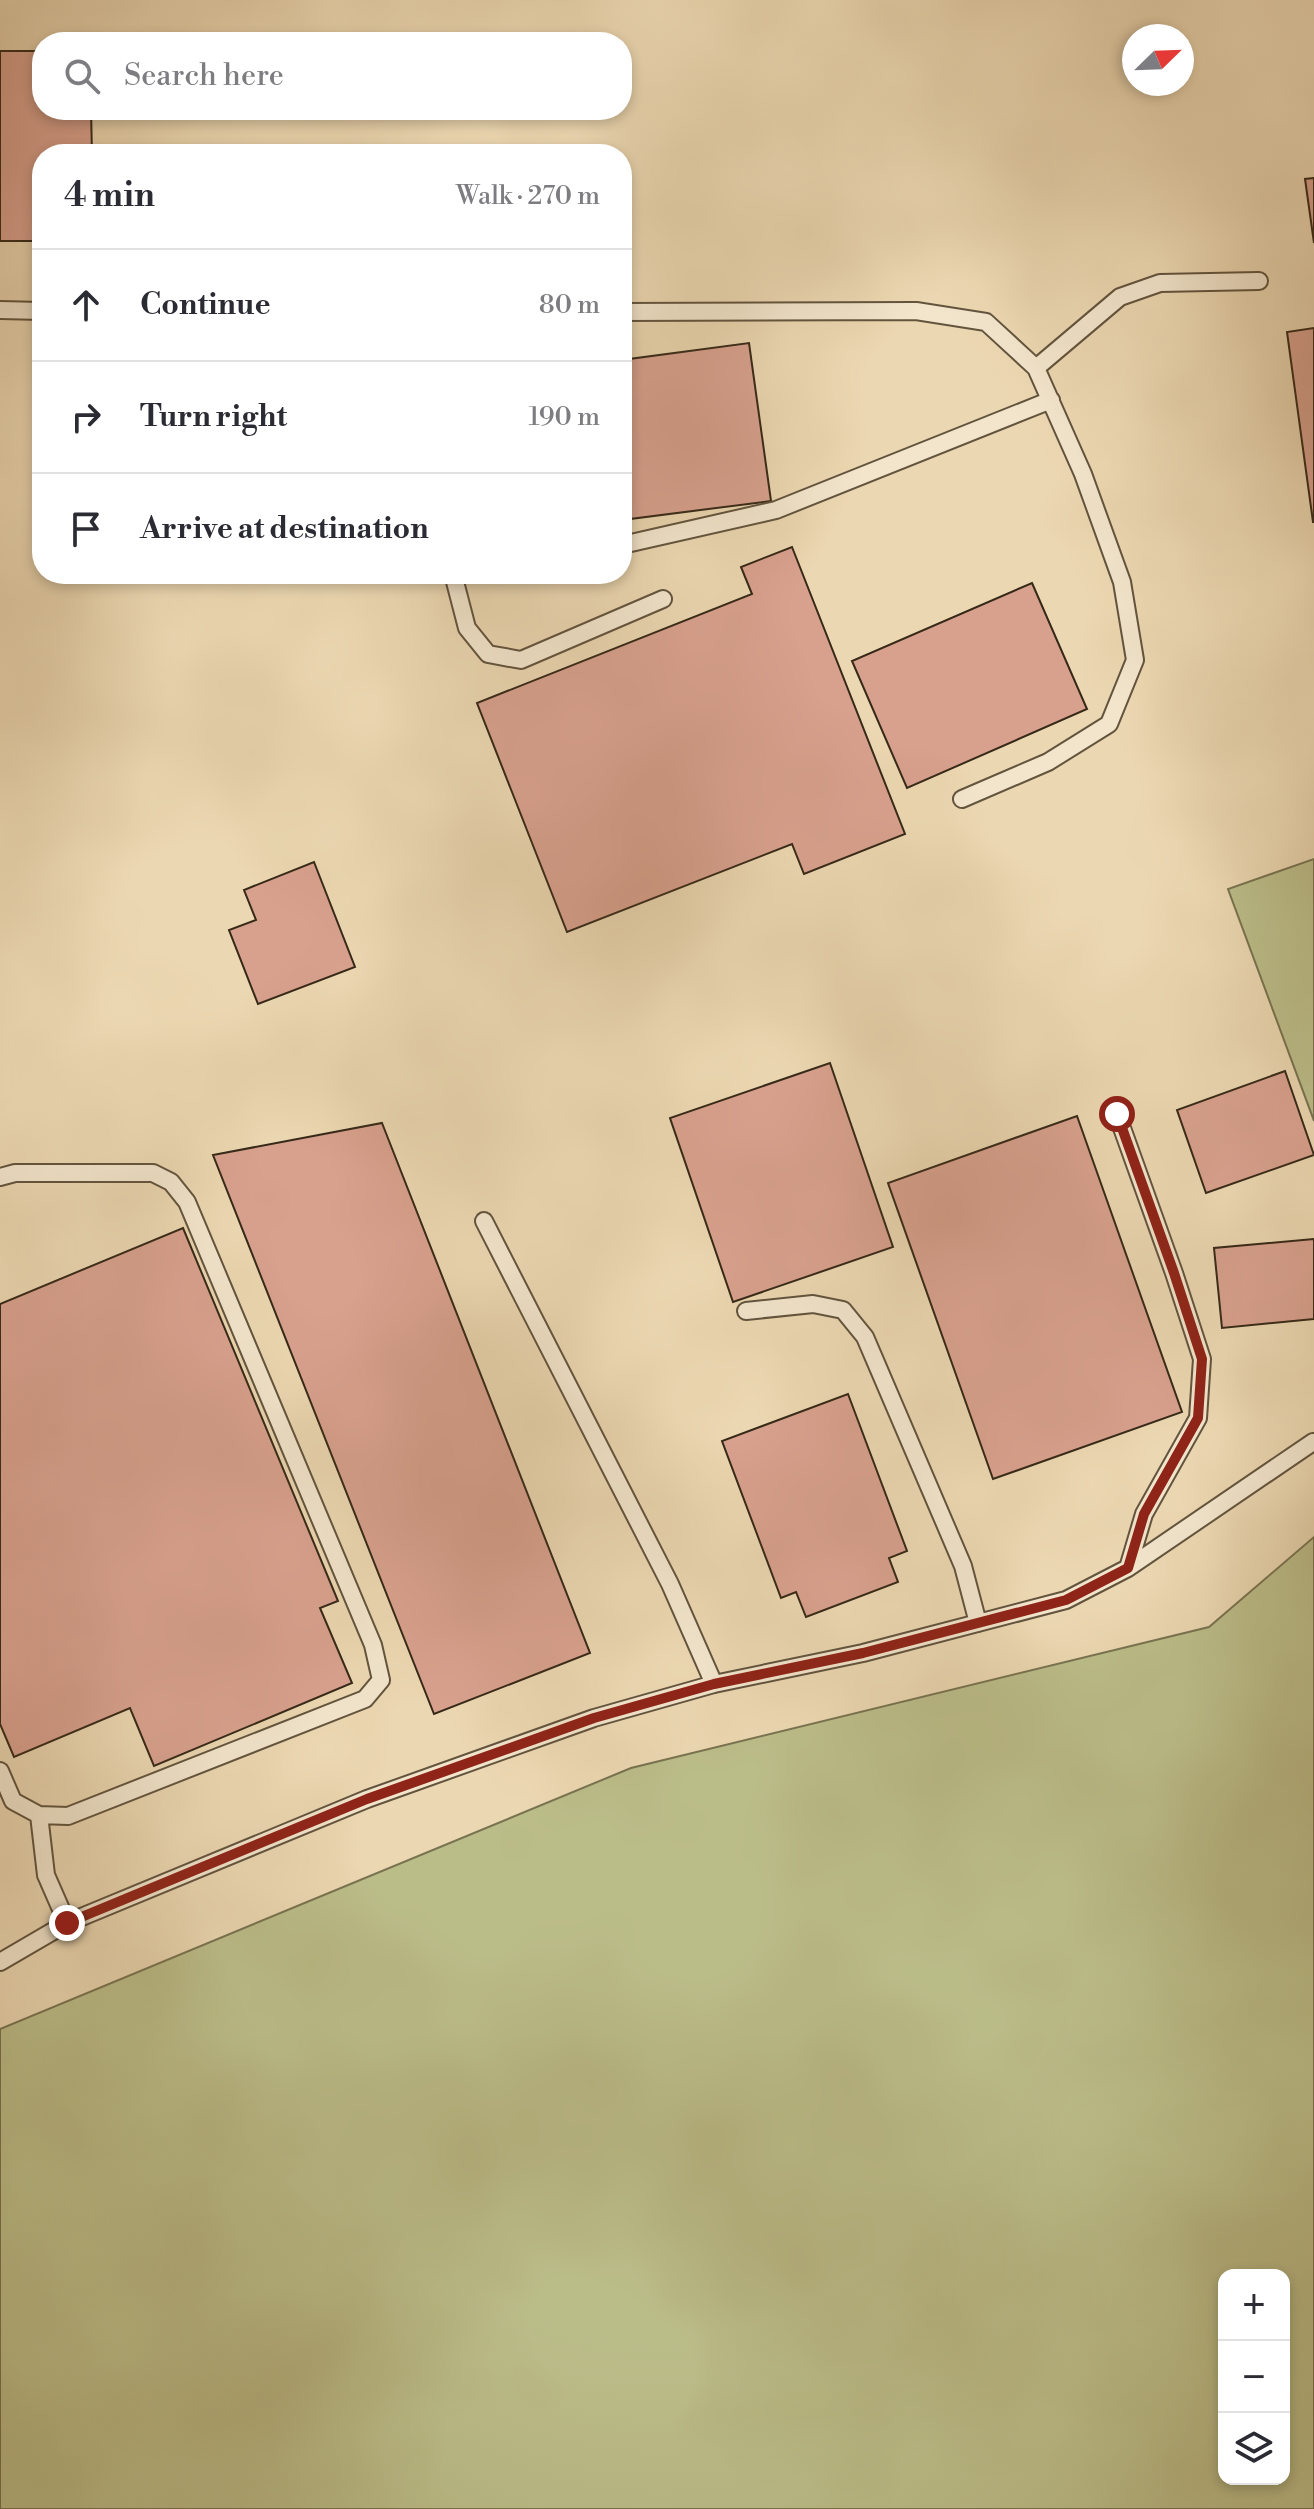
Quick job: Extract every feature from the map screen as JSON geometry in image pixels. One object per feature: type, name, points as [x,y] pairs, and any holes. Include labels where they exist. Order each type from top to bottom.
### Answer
[{"type":"lane","points":[[1036,368],[1120,297],[1160,283],[1259,281]]},
{"type":"lane","points":[[0,310],[32,311]]},
{"type":"lane","points":[[632,312],[916,311],[986,322],[1036,368],[1083,474],[1122,582],[1135,660],[1109,724],[1048,762],[962,799]]},
{"type":"lane","points":[[632,543],[776,510],[1051,400]]},
{"type":"lane","points":[[456,584],[467,628],[488,654],[521,660],[663,599]]},
{"type":"lane","points":[[1117,1114],[1202,1359],[1198,1418],[1144,1514],[1128,1568]]},
{"type":"lane","points":[[0,1177],[15,1173],[153,1173],[171,1182],[187,1202],[373,1645],[381,1680],[365,1699],[68,1816],[39,1815],[13,1801],[0,1771]]},
{"type":"lane","points":[[484,1221],[670,1584],[714,1684]]},
{"type":"lane","points":[[746,1311],[813,1304],[843,1310],[865,1337],[963,1566],[978,1623]]},
{"type":"lane","points":[[0,1962],[67,1923],[367,1799],[594,1718],[714,1684],[863,1653],[1066,1600],[1128,1568],[1313,1442]]},
{"type":"lane","points":[[39,1815],[46,1875],[67,1923]]},
{"type":"green space","points":[[1314,859],[1314,1121],[1228,889]]},
{"type":"green space","points":[[1314,1537],[1314,2509],[0,2509],[0,2029],[631,1768],[1209,1627]]},
{"type":"building","points":[[0,51],[32,51],[32,120],[91,120],[92,144],[32,144],[32,241],[0,241]]},
{"type":"building","points":[[1314,178],[1314,243],[1305,179]]},
{"type":"building","points":[[1314,328],[1314,522],[1313,522],[1287,332]]},
{"type":"building","points":[[749,343],[771,501],[632,519],[632,359]]},
{"type":"building","points":[[792,547],[905,834],[804,874],[792,844],[567,932],[477,703],[752,594],[741,567]]},
{"type":"building","points":[[1032,583],[1087,709],[907,788],[852,661]]},
{"type":"building","points":[[314,862],[355,967],[258,1004],[229,930],[256,920],[244,890]]},
{"type":"building","points":[[830,1063],[893,1247],[733,1302],[670,1118]]},
{"type":"building","points":[[1285,1071],[1314,1155],[1206,1193],[1177,1110]]},
{"type":"building","points":[[1077,1116],[1182,1412],[993,1479],[888,1183]]},
{"type":"building","points":[[382,1123],[590,1653],[434,1714],[213,1155]]},
{"type":"building","points":[[183,1228],[338,1601],[320,1608],[352,1683],[154,1766],[130,1708],[14,1757],[0,1724],[0,1304]]},
{"type":"building","points":[[1314,1239],[1314,1319],[1222,1328],[1214,1248]]},
{"type":"building","points":[[848,1394],[907,1551],[889,1558],[898,1582],[806,1617],[796,1592],[781,1598],[722,1441]]},
{"type":"route","points":[[67,1923],[367,1799],[594,1718],[714,1684],[863,1653],[1066,1600],[1128,1568],[1144,1514],[1198,1418],[1202,1359],[1117,1114]]}]
